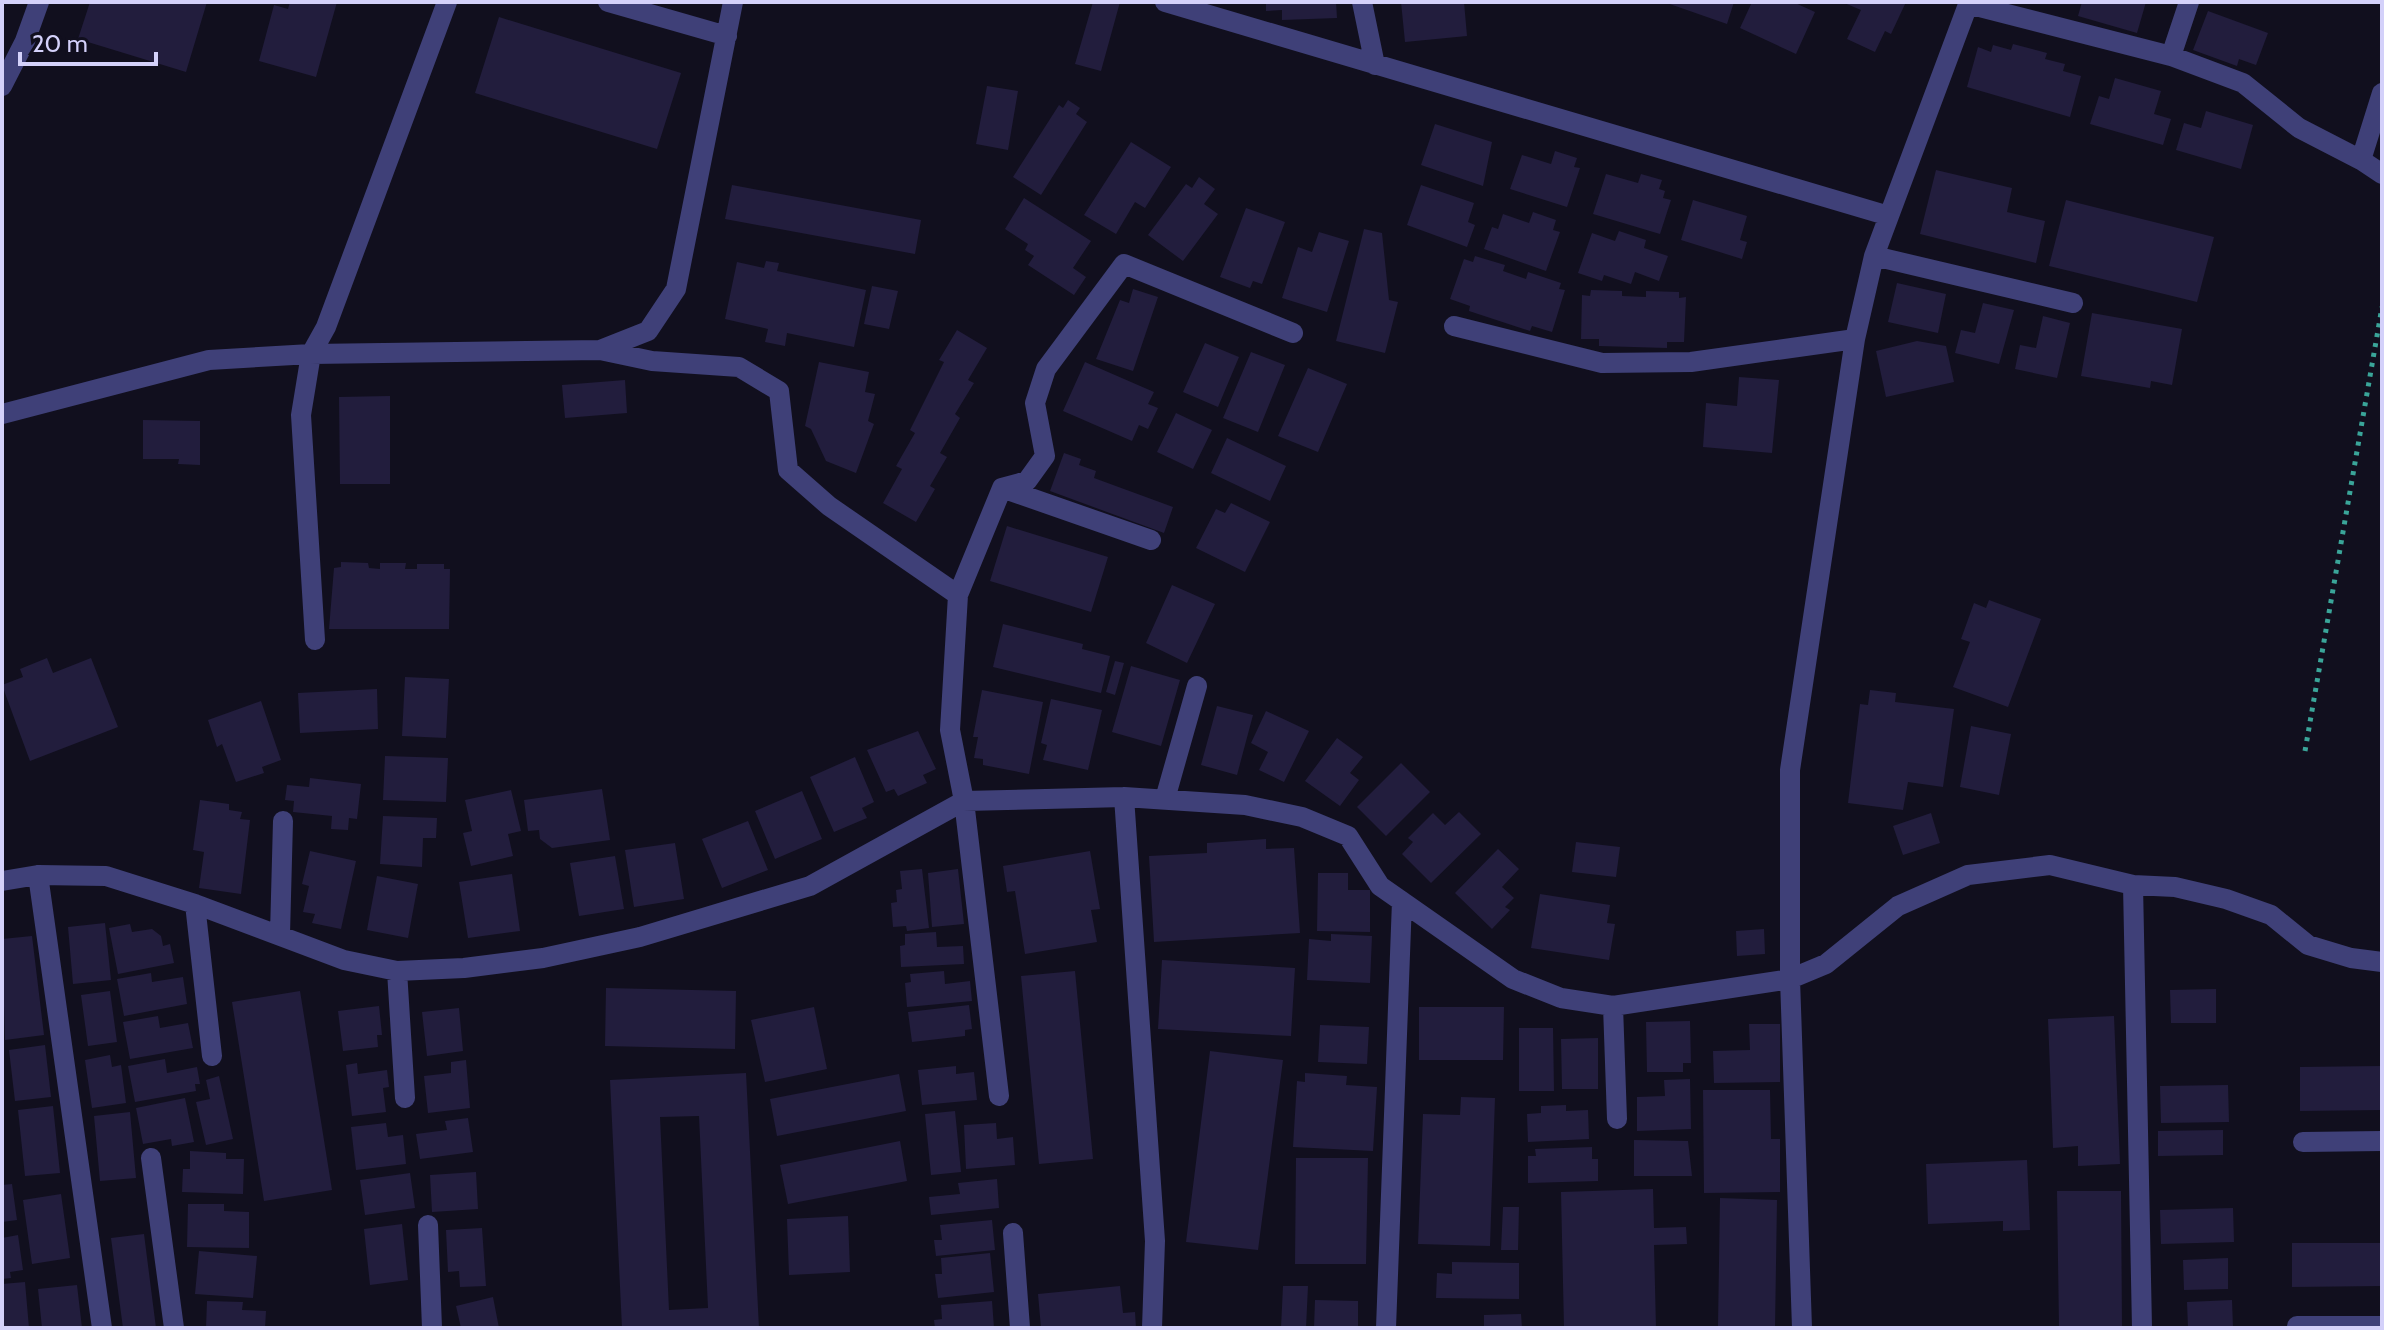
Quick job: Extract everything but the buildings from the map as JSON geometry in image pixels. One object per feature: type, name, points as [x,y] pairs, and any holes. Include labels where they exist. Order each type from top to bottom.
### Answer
[{"type":"street","points":[[2,86],[25,41],[39,2]]},
{"type":"street","points":[[315,640],[301,415],[311,354],[326,327],[447,2]]},
{"type":"street","points":[[608,2],[727,36]]},
{"type":"street","points":[[600,350],[648,331],[676,289],[733,2]]},
{"type":"street","points":[[1165,2],[1889,216]]},
{"type":"street","points":[[1362,2],[1375,65]]},
{"type":"street","points":[[2171,56],[2189,2]]},
{"type":"street","points":[[1802,1328],[1790,979],[1790,770],[1855,339],[1874,256],[1969,3],[2171,56],[2243,83],[2299,128],[2382,174]]},
{"type":"street","points":[[2361,160],[2382,93]]},
{"type":"street","points":[[1874,256],[2073,303]]},
{"type":"street","points":[[1002,488],[1027,481],[1045,456],[1035,403],[1046,369],[1124,264],[1293,333]]},
{"type":"street","points":[[1454,326],[1602,363],[1691,362],[1855,339]]},
{"type":"street","points":[[2,414],[209,360],[311,354],[600,350],[652,361],[739,367],[779,391],[788,470],[829,506],[958,595]]},
{"type":"street","points":[[1002,488],[1151,540]]},
{"type":"street","points":[[999,1096],[964,801],[950,730],[958,595],[1002,488]]},
{"type":"street","points":[[1165,799],[1197,686]]},
{"type":"street","points":[[1124,797],[1155,1241],[1152,1328]]},
{"type":"street","points":[[2,881],[38,875],[106,876],[195,904],[344,960],[397,971],[464,968],[543,958],[716,917],[810,886],[964,801],[1124,797],[1245,805],[1302,817],[1348,836],[1380,886],[1513,979],[1561,998],[1613,1006],[1790,979],[1826,964],[1898,906],[1968,875],[2050,865],[2133,885],[2175,887],[2226,899],[2271,915],[2308,945],[2351,958],[2382,962]]},
{"type":"street","points":[[280,934],[283,821]]},
{"type":"street","points":[[38,875],[102,1328]]},
{"type":"street","points":[[2133,885],[2142,1328]]},
{"type":"street","points":[[1386,1328],[1402,901]]},
{"type":"street","points":[[195,904],[212,1056]]},
{"type":"street","points":[[397,971],[405,1098]]},
{"type":"street","points":[[1613,1006],[1617,1119]]},
{"type":"street","points":[[2303,1142],[2382,1141]]},
{"type":"street","points":[[151,1158],[174,1328]]},
{"type":"street","points":[[428,1225],[432,1328]]},
{"type":"street","points":[[1013,1233],[1020,1328]]},
{"type":"street","points":[[2297,1326],[2382,1326]]},
{"type":"path","points":[[2305,751],[2382,307]]}]
